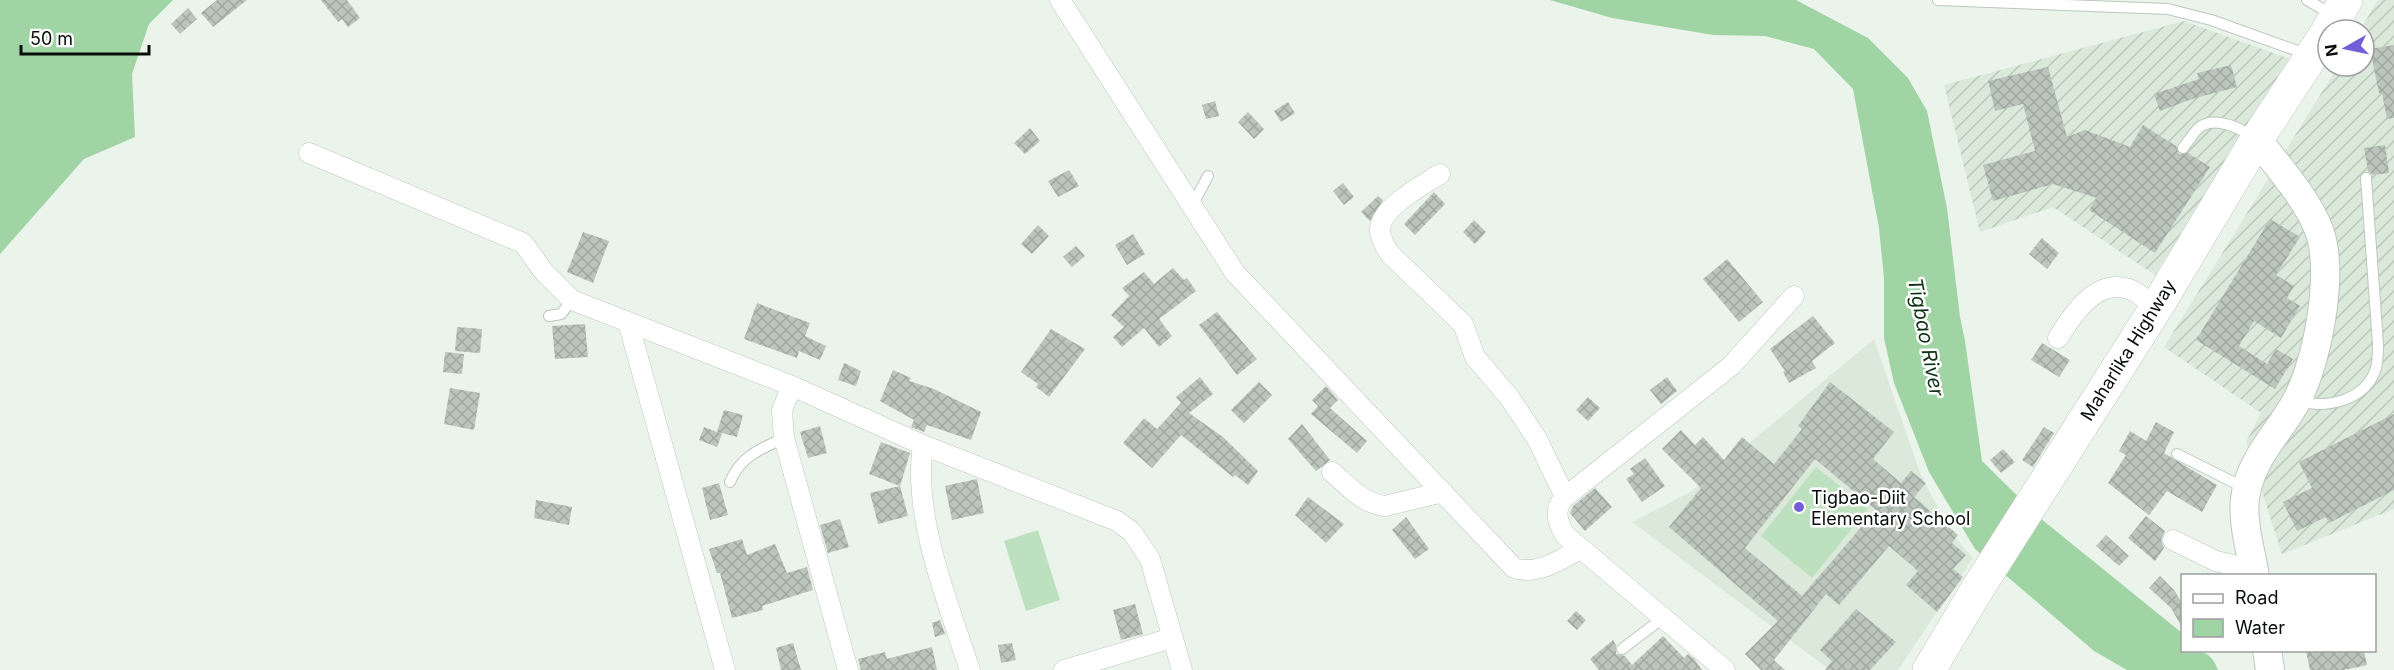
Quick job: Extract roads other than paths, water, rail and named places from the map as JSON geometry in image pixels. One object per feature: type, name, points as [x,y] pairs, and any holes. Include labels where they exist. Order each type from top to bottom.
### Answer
[{"type":"highway","name":"Maharlika Highway","points":[[1929,670],[2316,49]]},
{"type":"main road","points":[[2255,573],[2245,512],[2247,489],[2258,458],[2296,400],[2313,366],[2324,294],[2324,255],[2319,231],[2307,207],[2258,140]]},
{"type":"main road","points":[[2267,652],[2270,670]]},
{"type":"street","points":[[1060,0],[1193,204],[1235,273],[1518,570],[1554,563],[1580,549]]},
{"type":"street","points":[[309,153],[523,243],[544,273],[572,300],[792,386],[923,445],[1110,518],[1132,532],[1150,559],[1182,670]]},
{"type":"street","points":[[1440,174],[1388,212],[1380,225],[1383,242],[1390,254],[1463,324],[1475,357],[1509,397],[1537,439],[1565,497]]},
{"type":"street","points":[[2058,338],[2072,316],[2098,291],[2130,289],[2156,308]]},
{"type":"street","points":[[1725,670],[1565,535],[1558,524],[1557,512],[1565,497],[1731,366],[1794,296]]},
{"type":"street","points":[[628,322],[725,670]]},
{"type":"street","points":[[792,386],[782,410],[784,438],[848,670]]},
{"type":"street","points":[[923,445],[921,457],[924,514],[970,670]]},
{"type":"street","points":[[1332,472],[1356,495],[1376,505],[1384,506],[1443,492]]},
{"type":"street","points":[[2173,540],[2216,561],[2255,573]]},
{"type":"street","points":[[1064,670],[1172,638]]},
{"type":"lane","points":[[1938,0],[2168,9],[2211,20],[2316,26]]},
{"type":"lane","points":[[2307,0],[2322,18]]},
{"type":"lane","points":[[2183,148],[2202,126],[2214,123],[2237,126],[2258,140]]},
{"type":"lane","points":[[1193,204],[1208,176]]},
{"type":"lane","points":[[2296,400],[2321,405],[2342,402],[2368,384],[2376,368],[2378,344],[2366,178]]},
{"type":"lane","points":[[549,316],[561,314],[572,300]]},
{"type":"lane","points":[[730,482],[736,466],[759,449],[784,438]]},
{"type":"lane","points":[[2177,454],[2247,489]]},
{"type":"lane","points":[[1622,649],[1663,618]]},
{"type":"water","points":[[0,0],[173,0],[149,24],[132,74],[135,137],[84,159],[0,254]]},
{"type":"water","name":"Tigbao River","points":[[1550,0],[1796,0],[1868,38],[1908,78],[1927,111],[1947,208],[1960,317],[1982,461],[2040,518],[2181,632],[2181,652],[2205,653],[2212,659],[2218,670],[2127,670],[2094,651],[1975,549],[1929,472],[1894,383],[1884,338],[1884,278],[1879,228],[1853,89],[1814,49],[1765,36],[1713,35],[1612,18]]},
{"type":"place","name":"Tigbao-Diit Elementary School","points":[[1799,507]]}]
